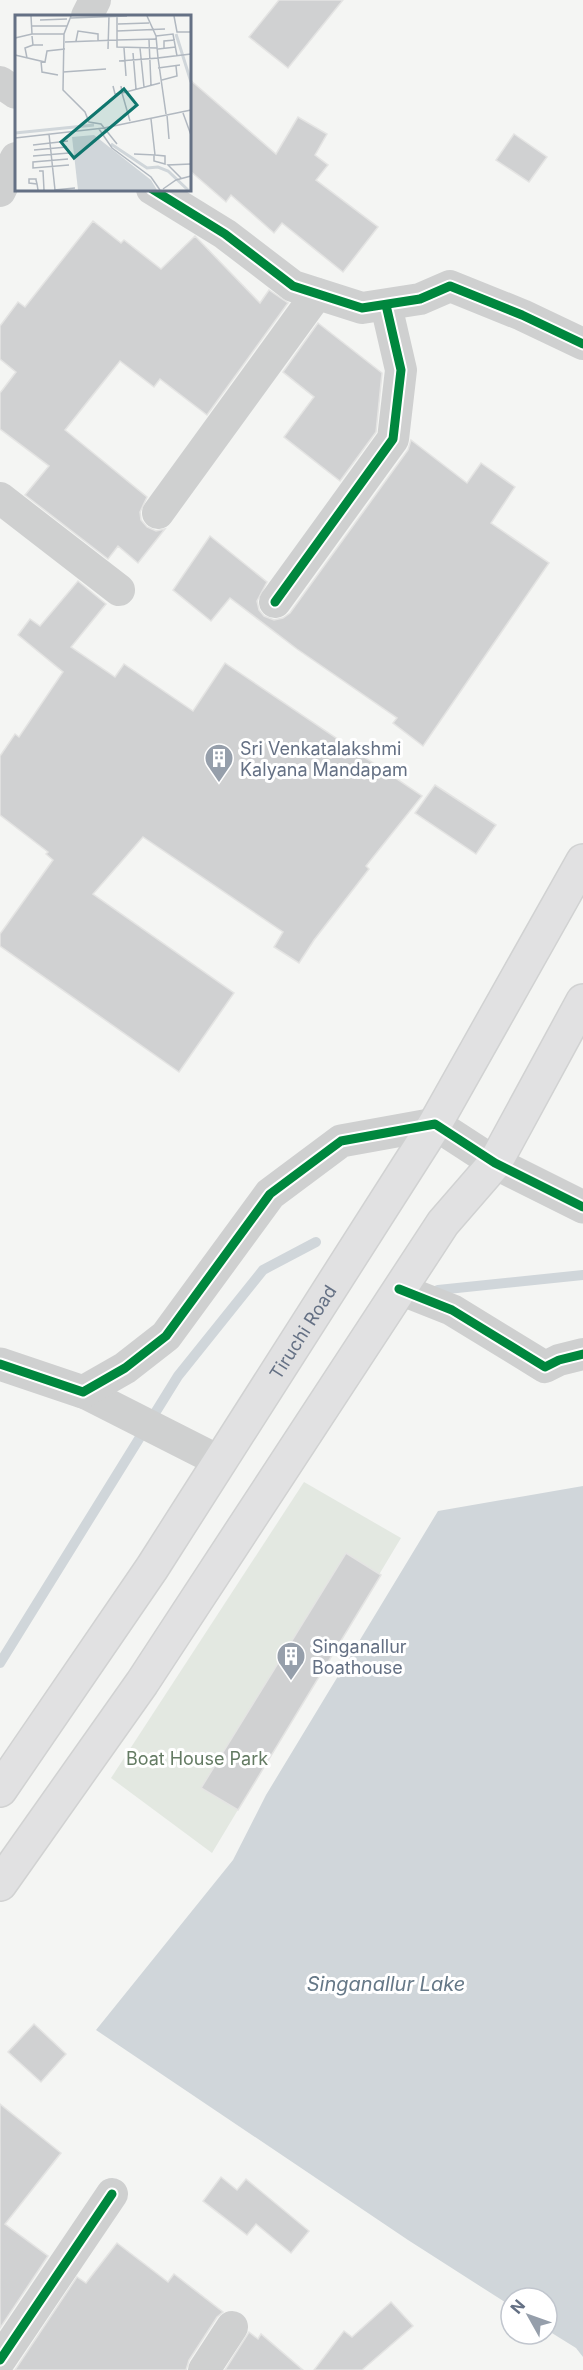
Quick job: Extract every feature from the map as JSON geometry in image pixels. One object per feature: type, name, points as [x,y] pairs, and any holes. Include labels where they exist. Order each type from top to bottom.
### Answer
[{"type":"highway","name":"Tiruchi Road","points":[[0,1790],[108,1634],[435,1124],[583,861]]},
{"type":"highway","points":[[0,1884],[142,1683],[443,1223],[495,1163],[583,1001]]},
{"type":"street","points":[[87,15],[94,0]]},
{"type":"street","points":[[0,82],[15,92]]},
{"type":"street","points":[[0,191],[15,160]]},
{"type":"street","points":[[154,190],[225,234],[293,286],[362,308],[420,299],[450,286],[522,315],[583,344]]},
{"type":"street","points":[[158,513],[317,294]]},
{"type":"street","points":[[275,602],[393,439],[401,370],[386,305]]},
{"type":"street","points":[[0,498],[119,590]]},
{"type":"street","points":[[83,1392],[124,1368],[166,1336],[270,1194],[340,1141],[435,1124],[495,1163],[583,1207]]},
{"type":"street","points":[[399,1289],[452,1310],[545,1367],[583,1353]]},
{"type":"street","points":[[0,1364],[83,1392],[219,1461]]},
{"type":"street","points":[[0,2360],[112,2194]]},
{"type":"street","points":[[204,2370],[232,2327]]},
{"type":"green space","name":"Boat House Park","points":[[304,1482],[401,1538],[212,1853],[111,1778]]},
{"type":"water","name":"Singanallur Lake","points":[[583,1486],[583,2357],[576,2348],[559,2337],[559,2286],[499,2286],[499,2298],[408,2240],[96,2030],[233,1860],[266,1795],[438,1511]]},
{"type":"building","points":[[279,0],[343,0],[288,68],[249,37]]},
{"type":"building","points":[[190,80],[276,154],[298,117],[327,134],[315,155],[328,165],[316,180],[378,227],[343,272],[282,223],[274,233],[231,195],[226,202],[190,171]]},
{"type":"building","points":[[514,134],[547,157],[529,182],[496,160]]},
{"type":"building","points":[[93,221],[121,243],[124,240],[161,269],[195,236],[260,303],[269,290],[288,303],[207,415],[160,379],[154,387],[120,361],[65,430],[147,497],[140,512],[141,520],[147,527],[156,531],[165,529],[138,563],[118,546],[108,559],[25,495],[49,466],[0,429],[0,393],[16,372],[0,359],[0,326],[18,302],[25,307]]},
{"type":"building","points":[[318,323],[382,373],[376,432],[340,481],[284,437],[314,397],[283,372]]},
{"type":"building","points":[[411,440],[467,483],[481,463],[515,487],[491,523],[549,563],[423,746],[393,723],[397,718],[297,649],[230,598],[211,621],[173,590],[210,536],[267,582],[257,601],[259,610],[264,616],[274,620],[283,618],[290,613],[408,450]]},
{"type":"building","points":[[78,581],[106,604],[71,647],[115,677],[124,664],[193,711],[225,663],[422,796],[366,866],[369,869],[299,963],[274,947],[283,932],[143,837],[93,894],[234,993],[179,1072],[0,946],[0,934],[53,860],[46,854],[48,852],[0,815],[0,756],[15,734],[19,737],[63,672],[18,635],[30,619],[40,626]]},
{"type":"building","points":[[435,785],[496,825],[476,854],[415,813]]},
{"type":"building","name":"Singanallur Boathouse","points":[[346,1553],[381,1575],[238,1810],[201,1788]]},
{"type":"building","points":[[34,2024],[66,2054],[41,2082],[8,2052]]},
{"type":"building","points":[[0,2104],[61,2153],[5,2224],[48,2256],[0,2328]]},
{"type":"building","points":[[221,2177],[237,2190],[246,2179],[309,2231],[291,2253],[256,2224],[247,2235],[203,2201]]},
{"type":"building","points":[[117,2243],[168,2282],[174,2274],[223,2312],[217,2317],[189,2360],[186,2370],[15,2370],[77,2277],[86,2283]]},
{"type":"building","points":[[391,2302],[413,2326],[362,2370],[314,2370],[344,2331],[352,2337]]},
{"type":"building","points":[[249,2332],[258,2339],[261,2334],[303,2370],[225,2370]]},
{"type":"waterway","points":[[0,1663],[178,1376],[263,1270],[316,1242]]},
{"type":"waterway","points":[[438,1290],[583,1275]]},
{"type":"cycle path","points":[[154,190],[225,234],[293,286],[362,308],[420,299],[450,286],[522,315],[583,344]]},
{"type":"cycle path","points":[[275,602],[393,439],[401,370],[386,305]]},
{"type":"cycle path","points":[[0,1364],[83,1392],[125,1368],[166,1336],[270,1194],[341,1141],[435,1124],[495,1163],[583,1207]]},
{"type":"cycle path","points":[[399,1289],[452,1310],[545,1367],[559,1360],[583,1354]]},
{"type":"cycle path","points":[[0,2360],[112,2194]]},
{"type":"place","name":"Sri Venkatalakshmi Kalyana Mandapam","points":[[219,784]]},
{"type":"place","name":"Singanallur Boathouse","points":[[291,1682]]}]
